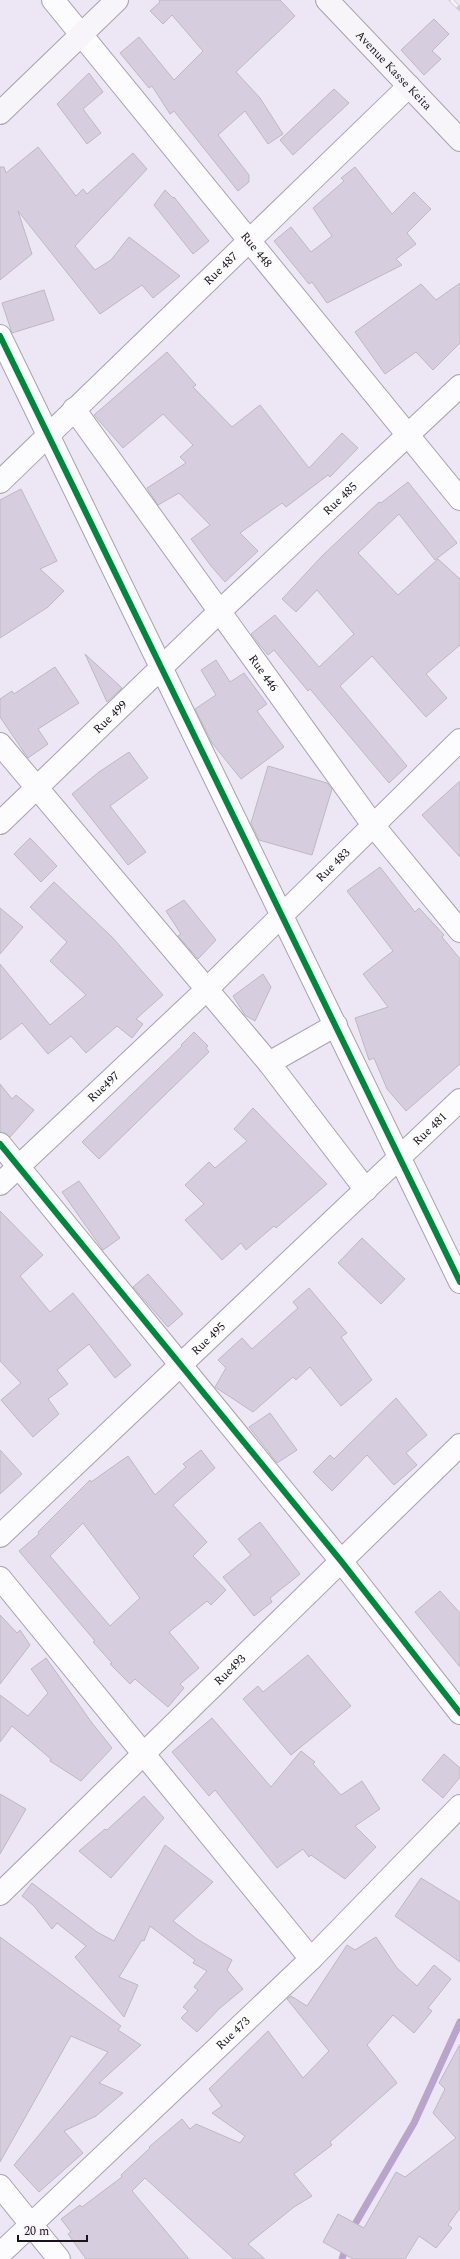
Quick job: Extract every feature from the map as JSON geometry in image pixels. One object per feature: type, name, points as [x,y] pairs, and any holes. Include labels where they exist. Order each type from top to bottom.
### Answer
[{"type":"main road","points":[[0,114],[117,0]]},
{"type":"main road","name":"Avenue Kasse Keita","points":[[327,0],[460,140]]},
{"type":"street","name":"Rue 448","points":[[53,0],[460,499]]},
{"type":"street","name":"Rue 487","points":[[0,482],[409,86]]},
{"type":"street","points":[[0,336],[460,1282]]},
{"type":"street","name":"Rue 485","points":[[220,611],[460,386]]},
{"type":"street","name":"Rue 446","points":[[74,409],[373,825],[460,931]]},
{"type":"street","name":"Rue 499","points":[[0,823],[220,611]]},
{"type":"street","name":"Rue 483","points":[[206,990],[460,740]]},
{"type":"street","points":[[0,744],[206,990],[269,1062],[366,1190]]},
{"type":"street","name":"Rue497","points":[[0,1184],[206,990]]},
{"type":"street","points":[[269,1062],[336,1025]]},
{"type":"street","name":"Rue 481","points":[[400,1158],[460,1100]]},
{"type":"street","points":[[0,1144],[341,1561],[460,1713]]},
{"type":"street","name":"Rue 495","points":[[0,1536],[400,1158]]},
{"type":"street","name":"Rue493","points":[[0,1894],[460,1445]]},
{"type":"street","points":[[0,1578],[145,1753],[311,1958]]},
{"type":"street","name":"Rue 473","points":[[0,2254],[311,1958],[460,1806]]},
{"type":"street","points":[[0,2186],[59,2259]]},
{"type":"building","points":[[159,0],[280,0],[295,16],[236,72],[260,98],[283,134],[268,144],[245,111],[218,135],[249,175],[249,182],[238,191],[174,111],[170,114],[152,86],[149,88],[120,53],[139,37],[174,80],[203,51],[172,15],[163,24],[150,11],[160,2]]},
{"type":"building","points":[[434,19],[449,34],[432,51],[441,59],[424,75],[401,50]]},
{"type":"building","points":[[89,73],[103,92],[83,109],[101,133],[87,144],[57,104]]},
{"type":"building","points":[[334,89],[349,103],[293,155],[280,140]]},
{"type":"building","points":[[38,147],[76,196],[83,189],[87,194],[133,153],[147,169],[75,246],[95,270],[111,260],[129,237],[180,276],[153,298],[142,285],[100,314],[18,211],[32,254],[0,280],[0,167],[4,167],[6,173]]},
{"type":"building","points":[[355,167],[392,214],[414,192],[431,209],[407,233],[416,244],[396,259],[402,265],[327,303],[312,282],[309,284],[274,241],[291,227],[311,252],[332,236],[313,208],[344,181],[341,178]]},
{"type":"building","points":[[165,190],[173,198],[174,197],[209,241],[193,254],[154,205]]},
{"type":"building","points":[[460,283],[460,343],[433,370],[416,352],[385,374],[355,332],[421,284],[436,300]]},
{"type":"building","points":[[44,290],[54,320],[12,333],[2,303]]},
{"type":"building","points":[[167,352],[196,385],[193,387],[232,427],[260,405],[309,468],[342,433],[358,448],[330,477],[328,475],[286,507],[282,503],[240,533],[258,551],[225,582],[191,539],[210,525],[179,493],[158,505],[147,488],[186,463],[180,457],[193,445],[163,414],[123,448],[94,415]]},
{"type":"building","points":[[408,482],[457,543],[435,560],[399,514],[358,553],[398,595],[438,559],[460,579],[460,645],[426,674],[447,698],[426,717],[372,656],[340,686],[407,766],[389,783],[310,689],[308,691],[274,650],[268,655],[251,634],[275,615],[319,667],[354,634],[317,590],[296,612],[282,599],[322,556],[379,502],[381,503]]},
{"type":"building","points":[[21,489],[57,561],[40,569],[64,591],[48,607],[0,638],[0,500]]},
{"type":"building","points":[[85,654],[122,688],[107,702]]},
{"type":"building","points":[[216,660],[230,682],[244,673],[267,704],[257,711],[284,747],[241,779],[212,743],[195,709],[216,695],[201,670]]},
{"type":"building","points":[[55,667],[79,703],[38,729],[48,744],[28,758],[0,717],[0,699],[12,691],[14,694]]},
{"type":"building","points":[[129,752],[148,778],[110,806],[146,852],[128,865],[72,794],[99,772]]},
{"type":"building","points":[[268,766],[327,783],[332,789],[312,855],[259,840],[251,823]]},
{"type":"building","points":[[460,781],[460,857],[422,815]]},
{"type":"building","points":[[30,838],[57,866],[41,882],[14,854]]},
{"type":"building","points":[[380,867],[415,912],[419,908],[444,935],[442,937],[460,959],[460,1064],[406,1111],[387,1089],[374,1058],[369,1060],[355,1018],[388,1007],[363,974],[393,951],[347,891]]},
{"type":"building","points":[[54,882],[112,937],[163,995],[136,1019],[143,1024],[132,1038],[117,1026],[86,1053],[71,1036],[48,1054],[22,1023],[0,1040],[0,964],[50,1025],[86,995],[50,961],[67,942],[30,907]]},
{"type":"building","points":[[184,900],[216,940],[198,959],[178,936],[181,934],[166,911]]},
{"type":"building","points":[[0,908],[23,927],[0,954]]},
{"type":"building","points":[[263,974],[271,987],[255,1021],[245,1015],[233,996]]},
{"type":"building","points":[[194,1032],[208,1046],[206,1048],[209,1052],[99,1159],[82,1142],[182,1046],[181,1045]]},
{"type":"building","points":[[0,1084],[12,1099],[16,1095],[34,1110],[10,1137],[0,1132]]},
{"type":"building","points":[[253,1108],[327,1184],[276,1228],[274,1226],[246,1250],[241,1243],[222,1260],[185,1220],[204,1204],[185,1185],[209,1162],[215,1168],[247,1141],[234,1129]]},
{"type":"building","points":[[79,1181],[120,1238],[103,1250],[62,1192]]},
{"type":"building","points":[[0,1211],[43,1255],[20,1276],[50,1312],[73,1293],[131,1365],[115,1378],[89,1344],[57,1370],[68,1384],[48,1399],[59,1414],[33,1437],[1,1400],[21,1383],[0,1361]]},
{"type":"building","points":[[362,1238],[405,1279],[381,1304],[338,1263]]},
{"type":"building","points":[[148,1274],[183,1314],[168,1327],[133,1287]]},
{"type":"building","points":[[309,1288],[347,1333],[341,1337],[372,1380],[341,1406],[310,1367],[296,1380],[293,1377],[253,1412],[215,1387],[226,1368],[218,1360],[242,1338],[252,1349],[298,1308],[293,1302]]},
{"type":"building","points":[[396,1398],[427,1435],[406,1453],[417,1465],[394,1485],[367,1455],[332,1491],[313,1472],[330,1455],[334,1459]]},
{"type":"building","points":[[270,1413],[297,1450],[277,1463],[249,1427]]},
{"type":"building","points":[[0,1450],[22,1474],[0,1494]]},
{"type":"building","points":[[201,1450],[215,1468],[173,1505],[207,1542],[193,1556],[226,1590],[211,1605],[207,1601],[169,1632],[199,1668],[180,1684],[184,1688],[168,1707],[135,1679],[130,1684],[110,1664],[112,1663],[93,1642],[95,1641],[19,1551],[39,1534],[38,1532],[90,1480],[91,1482],[128,1456],[155,1495],[186,1467],[183,1464]],"holes":[[[83,1523],[140,1598],[110,1626],[50,1556]]]},
{"type":"building","points":[[260,1522],[300,1574],[270,1598],[272,1602],[254,1616],[223,1577],[251,1555],[238,1539]]},
{"type":"building","points":[[440,1591],[460,1613],[460,1667],[415,1612]]},
{"type":"building","points":[[0,1615],[17,1633],[20,1630],[30,1645],[0,1684]]},
{"type":"building","points":[[308,1655],[351,1706],[291,1755],[243,1699],[258,1686],[263,1692]]},
{"type":"building","points":[[46,1658],[92,1723],[112,1748],[81,1781],[50,1761],[51,1759],[12,1726],[0,1742],[0,1695],[28,1716],[48,1693],[31,1669]]},
{"type":"building","points":[[212,1718],[271,1787],[301,1751],[315,1762],[313,1764],[341,1795],[362,1781],[380,1809],[355,1826],[376,1847],[345,1879],[311,1855],[309,1857],[303,1849],[277,1868],[215,1790],[209,1796],[172,1752]]},
{"type":"building","points":[[444,1754],[460,1768],[460,1777],[443,1798],[422,1780]]},
{"type":"building","points":[[0,1794],[26,1809],[0,1854]]},
{"type":"building","points":[[144,1796],[164,1818],[111,1878],[79,1851],[105,1829],[107,1830]]},
{"type":"building","points":[[165,1845],[213,1882],[173,1921],[197,1939],[232,1960],[227,1970],[243,1989],[220,2008],[197,2032],[181,2018],[188,2011],[183,2007],[198,1990],[194,1987],[207,1971],[193,1963],[195,1960],[150,1926],[144,1941],[142,1940],[119,1977],[138,1985],[124,2017],[75,1957],[86,1946],[57,1923],[52,1929],[34,1906],[22,1896],[32,1883],[97,1932],[114,1941]]},
{"type":"building","points":[[421,1878],[460,1902],[460,1962],[395,1916]]},
{"type":"building","points":[[0,1937],[121,2026],[118,2030],[141,2045],[99,2083],[123,2093],[96,2116],[64,2131],[83,2153],[39,2192],[14,2165],[108,2052],[71,2036],[0,2162]]},
{"type":"building","points":[[376,1937],[397,1968],[417,1986],[434,1965],[451,1979],[428,2008],[432,2011],[414,2033],[393,2015],[367,2045],[397,2083],[330,2142],[332,2145],[294,2174],[312,2196],[294,2207],[248,2244],[265,2259],[234,2259],[145,2178],[132,2191],[189,2259],[86,2259],[68,2234],[71,2232],[61,2219],[80,2205],[82,2207],[122,2177],[121,2175],[150,2148],[149,2147],[182,2119],[190,2129],[196,2124],[240,2143],[245,2136],[212,2113],[222,2106],[209,2089],[268,2031],[303,2078],[329,2051],[287,1999],[291,1996],[307,2006],[347,1945],[355,1950]]},
{"type":"building","points":[[460,2044],[460,2208],[448,2225],[452,2228],[436,2248],[419,2236],[405,2259],[353,2259],[323,2242],[338,2214],[364,2228],[396,2172],[405,2177],[456,2138],[433,2113],[445,2089],[439,2083]]},
{"type":"waterway","points":[[351,2231],[414,2123],[460,2022]]},
{"type":"waterway","points":[[342,2259],[347,2244]]},
{"type":"railway","points":[[451,0],[460,9]]},
{"type":"cycle path","points":[[0,336],[460,1282]]},
{"type":"cycle path","points":[[0,1144],[341,1561],[460,1713]]}]
